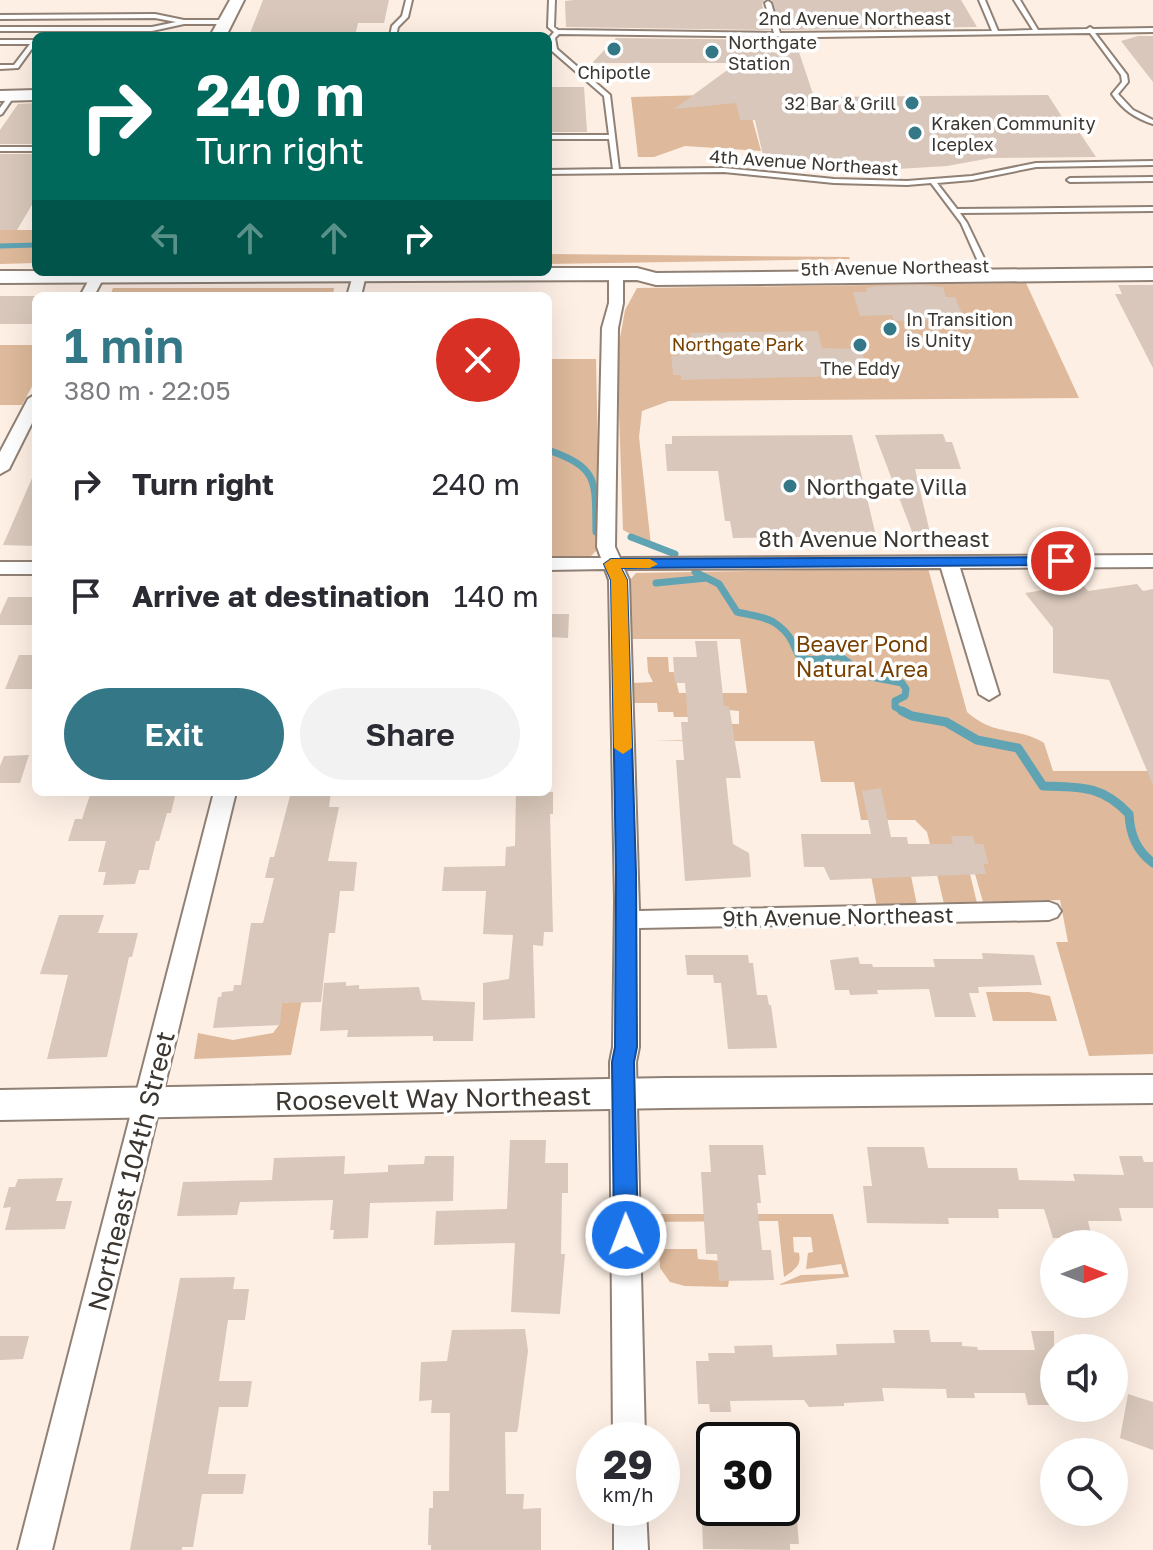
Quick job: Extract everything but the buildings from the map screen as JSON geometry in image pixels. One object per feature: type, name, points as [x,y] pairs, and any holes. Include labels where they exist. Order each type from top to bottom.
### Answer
[{"type":"main road","points":[[221,29],[235,0]]},
{"type":"main road","points":[[6,96],[32,95]]},
{"type":"main road","name":"5th Avenue Northeast","points":[[552,274],[637,274],[656,279],[1153,264]]},
{"type":"main road","name":"5th Avenue Northeast","points":[[986,271],[1153,274]]},
{"type":"main road","name":"5th Avenue Northeast","points":[[0,277],[33,276]]},
{"type":"main road","name":"Roosevelt Way Northeast","points":[[0,1105],[1153,1089]]},
{"type":"street","points":[[616,274],[616,303],[610,328],[606,547],[619,580],[627,920],[623,1094],[629,1422]]},
{"type":"street","points":[[0,469],[32,407]]},
{"type":"street","name":"8th Avenue Northeast","points":[[552,564],[1153,561]]},
{"type":"street","points":[[949,562],[989,694]]},
{"type":"street","points":[[0,568],[32,568]]},
{"type":"street","name":"Northeast 104th Street","points":[[35,1550],[224,796]]},
{"type":"street","name":"9th Avenue Northeast","points":[[627,920],[1049,911]]},
{"type":"street","points":[[630,1526],[631,1550]]},
{"type":"lane","points":[[394,32],[395,26],[405,17],[409,0]]},
{"type":"lane","points":[[552,0],[551,27],[557,32],[552,38],[554,50],[607,95],[616,170]]},
{"type":"lane","points":[[982,0],[995,31]]},
{"type":"lane","points":[[1017,0],[1036,31]]},
{"type":"lane","points":[[768,3],[777,33]]},
{"type":"lane","points":[[0,17],[155,16],[221,29]]},
{"type":"lane","points":[[0,29],[152,29],[184,22]]},
{"type":"lane","points":[[957,23],[961,31]]},
{"type":"lane","points":[[588,25],[588,34]]},
{"type":"lane","points":[[1090,29],[1124,75],[1125,82],[1115,94],[1120,102],[1130,112],[1153,122]]},
{"type":"lane","name":"2nd Avenue Northeast","points":[[557,32],[896,35],[961,31],[1153,30]]},
{"type":"lane","points":[[0,42],[32,42]]},
{"type":"lane","points":[[0,67],[16,67],[32,45]]},
{"type":"lane","points":[[0,113],[6,96]]},
{"type":"lane","points":[[552,137],[613,137]]},
{"type":"lane","points":[[0,149],[32,149]]},
{"type":"lane","name":"4th Avenue Northeast","points":[[552,172],[714,169],[847,182],[933,182],[1036,165],[1153,163]]},
{"type":"lane","points":[[1070,180],[1153,179]]},
{"type":"lane","points":[[933,182],[957,211],[986,271]]},
{"type":"lane","points":[[957,211],[1153,209]]},
{"type":"green space","points":[[746,96],[761,151],[685,146],[654,157],[638,157],[631,97]]},
{"type":"green space","points":[[0,230],[32,230],[32,263],[0,264]]},
{"type":"green space","points":[[552,254],[849,257],[552,264]]},
{"type":"green space","name":"Northgate Park","points":[[1026,283],[1079,398],[669,401],[642,411],[639,437],[651,545],[623,530],[617,355],[625,310],[637,288]]},
{"type":"green space","points":[[113,288],[334,288],[334,292],[112,292]]},
{"type":"green space","points":[[0,345],[32,345],[32,386],[22,405],[0,405]]},
{"type":"green space","points":[[552,359],[596,359],[600,547],[591,556],[552,558]]},
{"type":"green space","name":"Beaver Pond Natural Area","points":[[928,568],[967,712],[987,725],[1024,734],[1044,743],[1053,771],[1153,771],[1153,1054],[1089,1056],[1056,942],[1068,942],[1060,900],[983,902],[975,874],[985,874],[983,864],[988,864],[983,845],[975,844],[970,874],[977,903],[944,904],[927,832],[915,820],[861,820],[854,782],[821,782],[814,741],[653,741],[691,740],[724,724],[739,724],[739,711],[687,706],[688,717],[674,717],[673,712],[658,712],[657,703],[634,703],[633,683],[653,682],[648,672],[647,657],[668,657],[669,672],[674,672],[679,693],[747,693],[740,639],[631,639],[630,580],[636,573]]},
{"type":"green space","points":[[864,839],[911,876],[917,905],[877,907]]},
{"type":"green space","points":[[305,984],[291,1055],[194,1059],[198,1033],[233,1040],[273,1033],[279,1025],[282,1003],[287,1003]]},
{"type":"green space","points":[[986,992],[1029,992],[1050,996],[1057,1021],[993,1021]]},
{"type":"green space","points":[[642,1214],[833,1214],[849,1277],[778,1285],[801,1275],[844,1274],[841,1264],[806,1269],[808,1253],[813,1252],[811,1237],[793,1237],[794,1252],[799,1253],[799,1261],[784,1277],[778,1221],[644,1222]]},
{"type":"green space","points":[[659,1249],[697,1249],[698,1259],[721,1261],[729,1280],[728,1287],[685,1286],[670,1282],[660,1268]]},
{"type":"waterway","points":[[0,246],[32,245]]},
{"type":"waterway","points":[[552,452],[577,463],[591,479],[596,532]]},
{"type":"waterway","points":[[631,537],[675,554]]},
{"type":"waterway","points":[[695,572],[707,578]]},
{"type":"waterway","points":[[656,583],[707,578]]},
{"type":"waterway","points":[[707,578],[719,584],[737,612],[775,623],[785,632],[801,657],[821,659],[840,656],[866,676],[902,683],[906,689],[905,696],[895,701],[895,707],[906,713]]},
{"type":"waterway","points":[[902,711],[906,713]]},
{"type":"waterway","points":[[906,713],[946,722],[977,740],[1018,748],[1043,786],[1079,788],[1109,798],[1129,814],[1135,841],[1153,863]]},
{"type":"slow traffic","points":[[623,748],[619,580],[611,564],[650,564]]},
{"type":"place","name":"Chipotle","points":[[614,49]]},
{"type":"place","name":"Northgate Station","points":[[712,52]]},
{"type":"place","name":"32 Bar & Grill","points":[[912,103]]},
{"type":"place","name":"Kraken Community Iceplex","points":[[915,133]]},
{"type":"place","name":"In Transition is Unity","points":[[890,329]]},
{"type":"place","name":"The Eddy","points":[[860,345]]},
{"type":"place","name":"Northgate Villa","points":[[790,486]]},
{"type":"route","points":[[626,1235],[623,1062],[626,1047],[626,873],[619,580],[611,564],[1061,561]]}]
